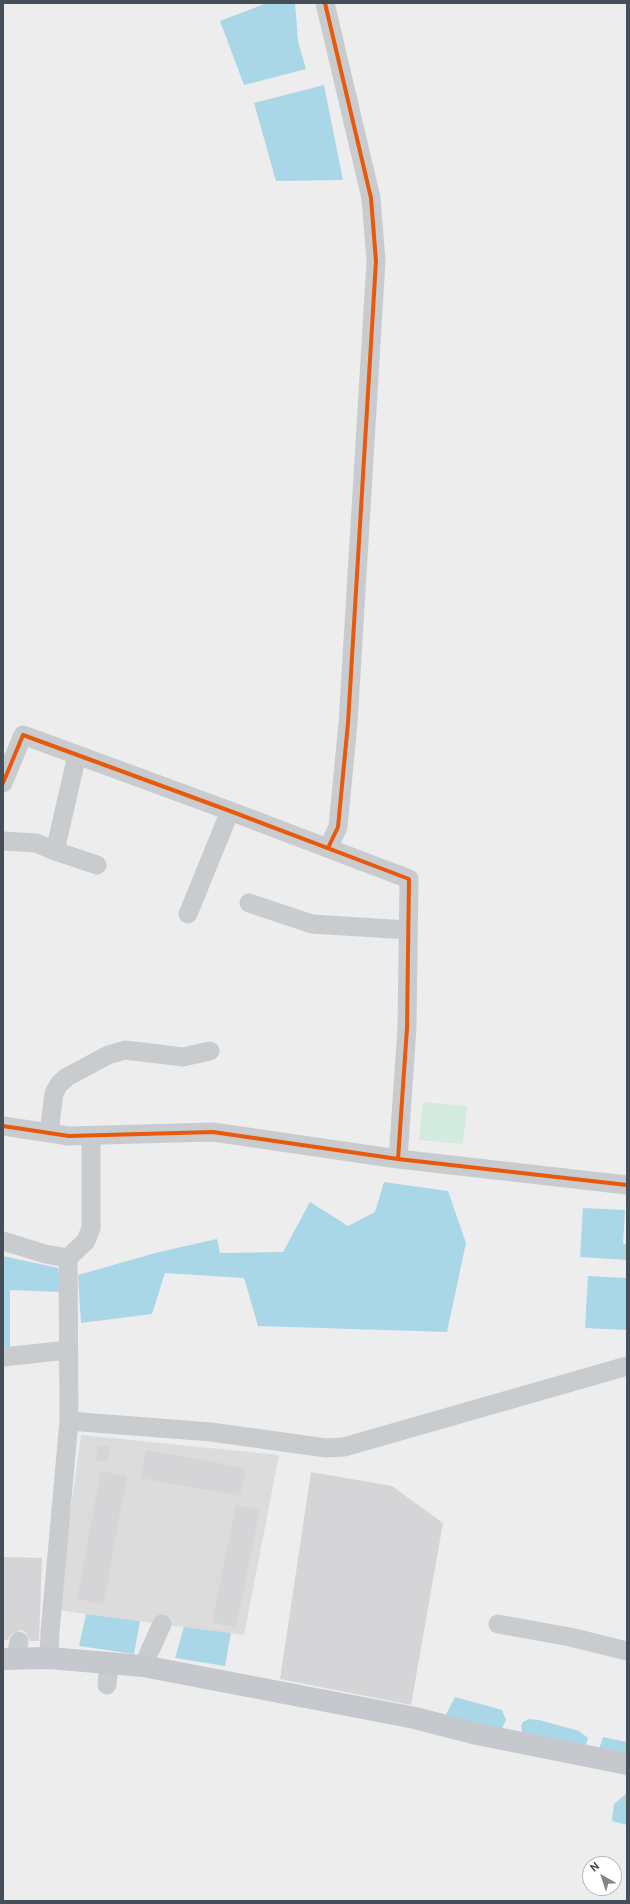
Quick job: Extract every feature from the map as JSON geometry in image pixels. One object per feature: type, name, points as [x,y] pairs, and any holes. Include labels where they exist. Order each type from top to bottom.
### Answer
[{"type":"main road","points":[[13,1653],[49,1658],[143,1666],[322,1694],[407,1712],[477,1734],[627,1764]]},
{"type":"street","points":[[325,3],[371,198],[376,261],[348,723],[338,827],[328,848]]},
{"type":"street","points":[[3,783],[23,736],[230,811],[409,879],[407,1028],[398,1159]]},
{"type":"street","points":[[55,851],[77,755]]},
{"type":"street","points":[[188,914],[230,811]]},
{"type":"street","points":[[3,841],[36,843],[96,865]]},
{"type":"street","points":[[249,904],[312,924],[408,930]]},
{"type":"street","points":[[49,1133],[54,1093],[59,1084],[67,1077],[108,1055],[124,1050],[183,1057],[210,1051]]},
{"type":"street","points":[[3,1126],[69,1136],[213,1132],[398,1159],[627,1185]]},
{"type":"street","points":[[49,1658],[69,1421],[68,1258],[86,1240],[92,1228],[91,1136]]},
{"type":"street","points":[[3,1241],[45,1254],[68,1258]]},
{"type":"street","points":[[3,1357],[68,1350]]},
{"type":"street","points":[[69,1421],[211,1432],[326,1448],[344,1447],[627,1366]]},
{"type":"street","points":[[143,1666],[162,1624]]},
{"type":"street","points":[[498,1624],[570,1637],[627,1651]]},
{"type":"street","points":[[107,1685],[109,1664]]},
{"type":"shaded area","points":[[81,1435],[279,1455],[244,1635],[57,1610]]},
{"type":"green space","points":[[423,1102],[467,1106],[463,1144],[419,1140]]},
{"type":"water","points":[[267,3],[295,3],[298,41],[306,69],[244,85],[220,21]]},
{"type":"water","points":[[324,85],[343,180],[276,181],[254,103]]},
{"type":"water","points":[[384,1182],[448,1191],[466,1243],[447,1332],[258,1326],[244,1278],[165,1273],[152,1314],[81,1323],[78,1275],[159,1252],[217,1239],[220,1253],[283,1252],[310,1202],[348,1226],[375,1212]]},
{"type":"water","points":[[583,1208],[625,1210],[623,1244],[627,1244],[627,1260],[580,1257]]},
{"type":"water","points":[[3,1256],[58,1268],[62,1292],[10,1290],[10,1347],[3,1347]]},
{"type":"water","points":[[627,1273],[627,1330],[585,1328],[588,1276],[626,1278]]},
{"type":"water","points":[[86,1614],[140,1621],[134,1654],[79,1646]]},
{"type":"water","points":[[184,1627],[231,1633],[225,1666],[175,1658]]},
{"type":"water","points":[[455,1697],[502,1710],[506,1720],[501,1731],[444,1718]]},
{"type":"water","points":[[529,1719],[539,1720],[579,1731],[588,1738],[584,1750],[522,1733],[521,1726],[523,1722]]},
{"type":"water","points":[[603,1737],[627,1742],[626,1758],[598,1752]]},
{"type":"water","points":[[627,1793],[627,1825],[612,1821],[614,1804]]},
{"type":"building","points":[[97,1446],[110,1446],[108,1462],[96,1461]]},
{"type":"building","points":[[146,1450],[245,1468],[240,1496],[141,1478]]},
{"type":"building","points":[[101,1471],[127,1476],[103,1604],[77,1599]]},
{"type":"building","points":[[311,1472],[392,1486],[443,1523],[411,1705],[280,1679]]},
{"type":"building","points":[[236,1505],[260,1510],[236,1627],[212,1622]]},
{"type":"building","points":[[3,1557],[42,1558],[39,1641],[30,1641],[26,1633],[21,1630],[11,1634],[8,1640],[3,1640]]},
{"type":"cycle path","points":[[325,3],[371,198],[376,261],[348,723],[338,827],[328,848]]},
{"type":"cycle path","points":[[3,783],[23,735],[409,879],[407,1028],[398,1159]]},
{"type":"cycle path","points":[[3,1126],[69,1136],[213,1132],[398,1159],[627,1185]]}]
